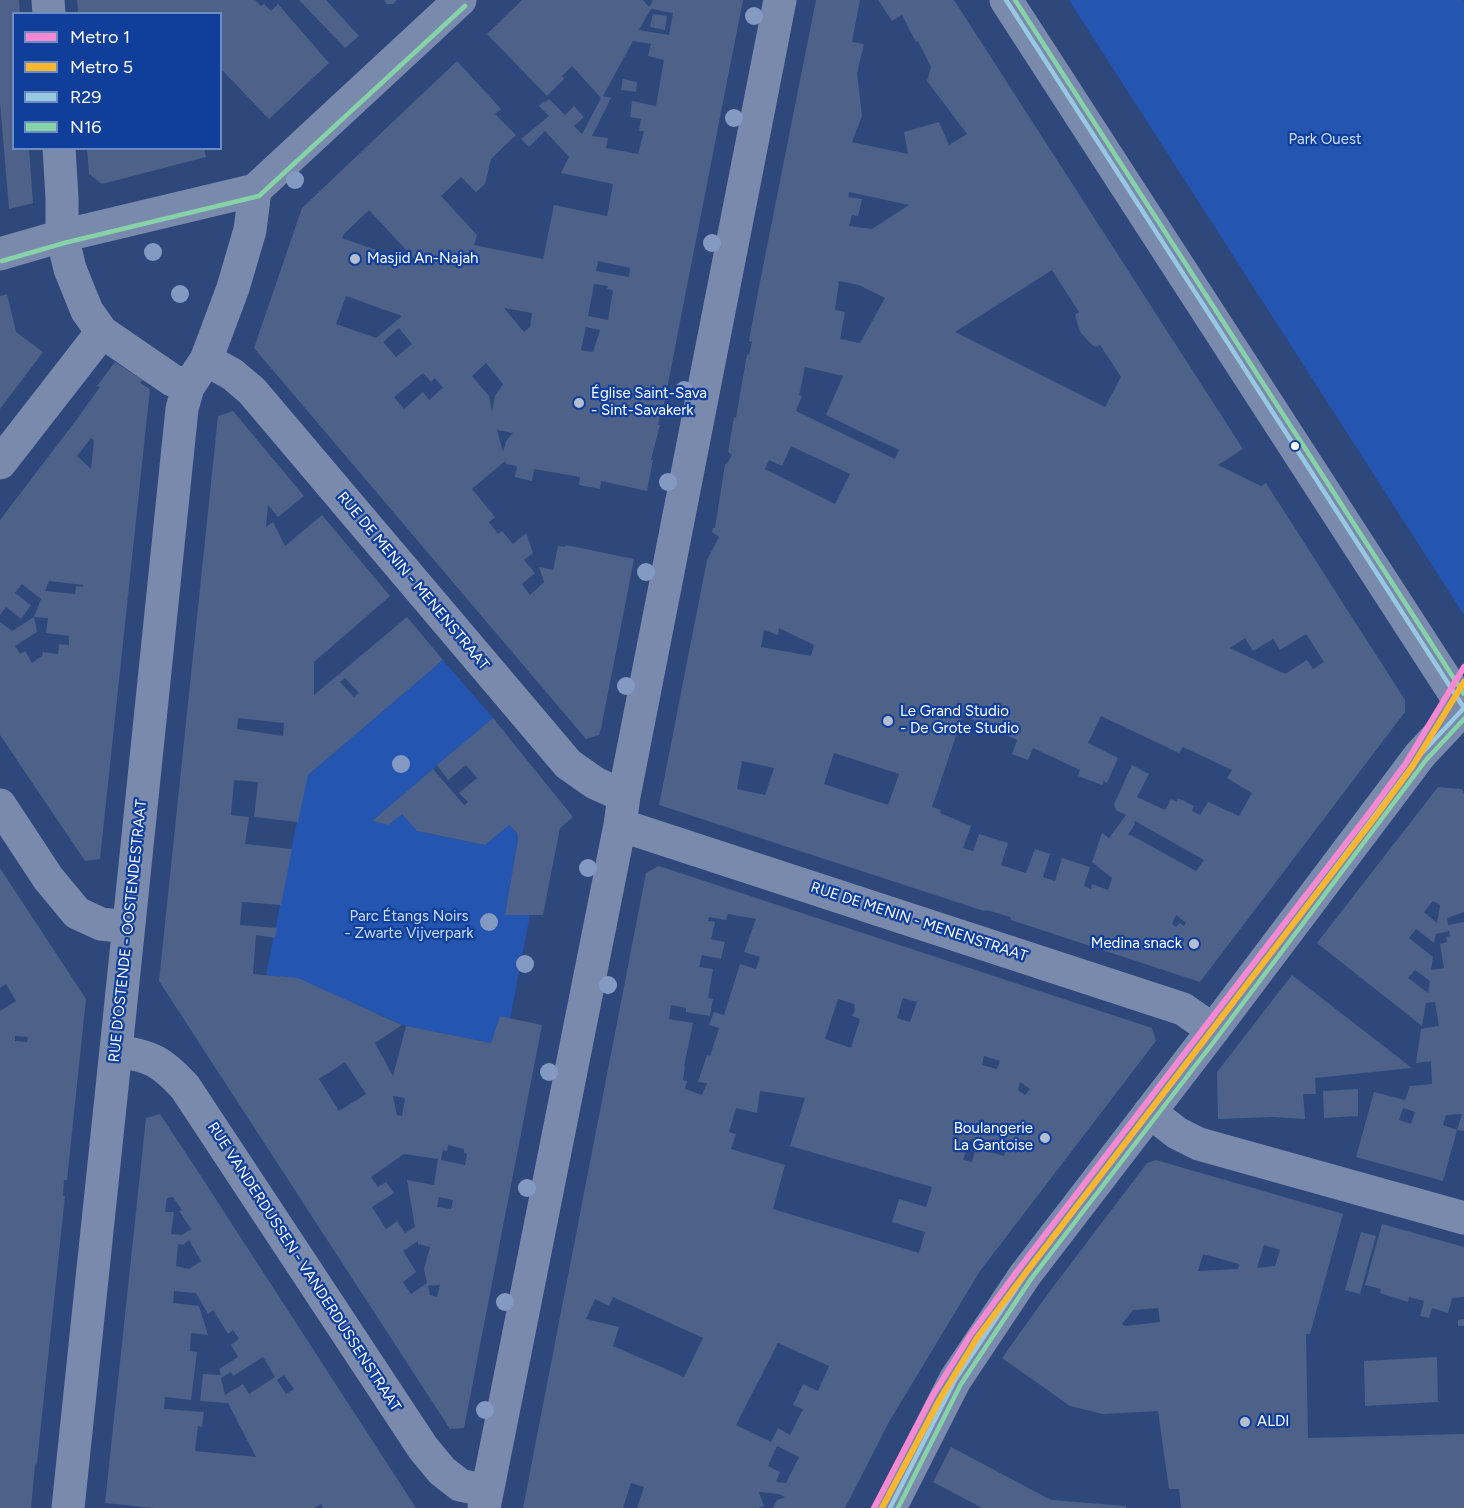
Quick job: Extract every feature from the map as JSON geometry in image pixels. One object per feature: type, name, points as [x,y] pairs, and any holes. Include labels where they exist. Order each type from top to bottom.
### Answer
[{"type":"street","points":[[0,254],[62,236],[255,190],[460,0]]},
{"type":"street","points":[[486,1500],[780,0]]},
{"type":"street","points":[[890,1508],[955,1380],[1025,1275],[1420,755],[1464,708],[1006,0]]},
{"type":"street","points":[[59,150],[62,236],[70,269],[87,311],[102,332],[172,380],[188,387]]},
{"type":"street","name":"RUE D'OSTENDE - OOSTENDESTRAAT","points":[[68,1508],[182,409],[188,387],[206,360],[233,288],[250,230],[255,190]]},
{"type":"street","points":[[0,464],[102,332]]},
{"type":"street","name":"RUE DE MENIN - MENENSTRAAT","points":[[206,360],[232,374],[252,391],[568,764],[595,783],[622,810],[1183,1009],[1213,1030]]},
{"type":"street","points":[[0,805],[48,878],[77,912],[101,924],[128,927]]},
{"type":"street","name":"RUE VANDERDUSSEN - VANDERDUSSENSTRAAT","points":[[116,1051],[144,1055],[167,1067],[185,1087],[423,1448],[442,1471],[486,1500]]},
{"type":"street","points":[[1150,1112],[1177,1133],[1199,1144],[1464,1218]]},
{"type":"green space","name":"Park Ouest","points":[[1069,0],[1463,0],[1464,615]]},
{"type":"green space","name":"Parc Étangs Noirs - Zwarte Vijverpark","points":[[443,660],[493,718],[372,821],[389,825],[402,814],[417,831],[485,845],[509,825],[517,833],[518,839],[505,915],[530,915],[510,1019],[500,1017],[491,1043],[406,1026],[298,979],[266,975],[308,775]]},
{"type":"building","points":[[0,0],[19,0],[20,12],[12,12],[12,150],[29,150],[33,203],[9,209],[0,102]]},
{"type":"building","points":[[77,0],[255,0],[261,6],[264,4],[271,11],[278,4],[329,63],[269,119],[222,70],[222,12],[78,12]]},
{"type":"building","points":[[299,0],[326,0],[359,36],[345,48]]},
{"type":"building","points":[[384,0],[397,0],[393,4],[387,4]]},
{"type":"building","points":[[522,0],[643,0],[649,7],[653,0],[743,0],[658,425],[660,425],[651,460],[653,460],[647,491],[601,481],[600,489],[579,485],[580,477],[534,469],[532,481],[515,477],[517,466],[506,464],[505,461],[472,489],[495,517],[489,522],[498,534],[502,531],[513,544],[526,533],[533,553],[524,560],[535,573],[522,584],[530,595],[544,582],[539,567],[553,570],[558,546],[565,547],[566,545],[634,559],[601,729],[599,735],[586,739],[254,348],[302,208],[457,61],[501,109],[495,114],[516,135],[491,159],[485,184],[476,192],[461,177],[441,196],[477,235],[474,245],[543,259],[554,205],[607,216],[613,184],[561,173],[569,157],[545,131],[529,147],[521,139],[549,116],[539,106],[549,99],[565,115],[574,106],[584,117],[574,126],[582,134],[601,98],[572,66],[562,76],[564,79],[547,96],[487,34]],"holes":[[[651,9],[673,13],[669,35],[639,30]],[[633,41],[651,44],[648,56],[664,60],[656,106],[632,101],[630,117],[641,119],[639,131],[644,131],[638,154],[606,148],[608,138],[592,136],[611,98],[603,96]],[[369,210],[421,266],[342,238]],[[598,261],[630,268],[629,277],[596,271]],[[594,284],[608,286],[607,289],[613,290],[608,320],[588,316]],[[346,296],[402,316],[376,338],[336,324]],[[504,308],[532,313],[530,327],[524,332]],[[586,327],[600,330],[593,352],[581,350]],[[399,328],[412,344],[396,357],[383,342]],[[486,363],[503,384],[495,396],[492,412],[489,396],[472,376]],[[423,373],[431,382],[435,378],[443,388],[429,400],[423,392],[404,409],[394,397]],[[497,430],[513,433],[506,441],[503,452]]]},
{"type":"building","points":[[816,0],[860,0],[852,42],[864,44],[857,73],[862,116],[852,142],[908,154],[904,132],[939,122],[949,145],[967,134],[927,81],[931,67],[902,15],[892,21],[878,0],[954,0],[1243,449],[1218,465],[1261,486],[1266,483],[1405,700],[1405,712],[1200,982],[1011,920],[1010,917],[984,911],[659,805],[707,560],[719,537],[712,532],[715,528],[725,464],[732,455],[728,452],[747,354],[749,355],[752,342],[749,341]],"holes":[[[849,192],[909,205],[872,229],[849,226],[852,215],[858,216],[862,199],[848,197]],[[1052,270],[1079,312],[1075,315],[1080,332],[1092,345],[1096,347],[1100,345],[1121,377],[1105,407],[955,332]],[[839,281],[859,285],[885,298],[860,343],[840,339],[845,312],[835,310]],[[805,367],[843,376],[826,415],[899,450],[895,459],[796,411],[802,396],[799,395]],[[791,446],[850,474],[835,504],[765,469],[769,460],[782,466]],[[779,628],[814,645],[811,656],[761,647],[764,630],[778,635]],[[1306,634],[1324,662],[1313,669],[1307,660],[1285,674],[1230,648],[1245,638],[1253,651],[1273,639],[1280,650]],[[963,715],[1017,740],[1012,754],[1028,760],[1033,748],[1080,770],[1078,776],[1102,785],[1104,781],[1107,783],[1118,758],[1088,743],[1101,716],[1179,753],[1183,747],[1232,770],[1227,778],[1252,793],[1239,816],[1208,802],[1200,815],[1192,811],[1194,806],[1178,798],[1177,802],[1171,799],[1165,810],[1137,797],[1149,774],[1132,765],[1114,804],[1116,810],[1126,815],[1109,838],[1102,833],[1092,862],[1112,878],[1108,890],[1092,884],[1091,889],[1084,886],[1090,867],[1062,858],[1055,881],[1043,877],[1050,854],[1035,849],[1026,873],[1001,865],[1008,843],[979,834],[973,851],[963,848],[971,826],[940,813],[941,810],[932,807]],[[834,753],[899,774],[888,805],[824,784]],[[742,761],[774,768],[765,795],[737,789]],[[1135,821],[1204,860],[1196,871],[1128,835]],[[1176,915],[1186,923],[1184,926],[1180,923],[1176,927],[1172,924]]]},
{"type":"building","points":[[653,14],[667,16],[665,30],[650,27]]},
{"type":"building","points":[[623,79],[637,82],[636,92],[621,90]]},
{"type":"building","points":[[87,150],[204,150],[206,157],[102,184],[89,174]]},
{"type":"building","points":[[7,294],[16,332],[43,352],[0,409],[0,296]]},
{"type":"building","points":[[115,362],[143,380],[140,383],[150,389],[100,859],[85,861],[0,735],[0,622],[12,631],[34,617],[41,599],[22,584],[15,593],[31,605],[21,619],[6,607],[0,615],[0,520],[77,419]],"holes":[[[91,438],[94,440],[91,469],[77,456]],[[49,581],[83,585],[83,587],[76,586],[75,594],[45,591]],[[34,617],[48,618],[46,633],[69,636],[69,645],[59,644],[58,654],[42,652],[43,655],[32,663],[25,651],[20,654],[15,646],[37,632]]]},
{"type":"building","points":[[233,411],[304,496],[278,517],[268,505],[266,527],[273,522],[285,546],[322,515],[390,596],[314,662],[314,695],[407,617],[443,660],[308,775],[298,822],[254,817],[258,782],[234,780],[231,815],[249,817],[245,844],[292,849],[281,905],[242,902],[240,925],[277,928],[275,938],[256,935],[253,974],[298,978],[402,1025],[375,1043],[393,1076],[406,1026],[491,1043],[500,1016],[542,1025],[464,1428],[450,1429],[159,981],[218,416]],"holes":[[[345,678],[359,693],[354,697],[340,682]],[[238,718],[284,723],[283,736],[237,729]],[[345,1062],[366,1094],[339,1111],[319,1079]],[[393,1096],[405,1098],[402,1116],[397,1115]],[[448,1145],[464,1149],[464,1153],[467,1154],[465,1165],[441,1160],[443,1150],[447,1151]],[[404,1154],[438,1159],[434,1185],[407,1180],[415,1227],[405,1233],[397,1221],[386,1229],[372,1207],[394,1193],[386,1182],[378,1187],[371,1177]],[[439,1197],[453,1200],[451,1209],[437,1207]],[[418,1241],[418,1244],[430,1247],[424,1269],[427,1283],[411,1294],[403,1282],[416,1272],[403,1251]],[[440,1285],[437,1297],[430,1295],[428,1286]]]},
{"type":"building","points":[[493,718],[573,817],[560,828],[543,915],[505,915],[518,839],[517,833],[509,825],[485,845],[417,831],[402,814],[389,825],[372,821],[433,769],[464,805],[468,802],[459,793],[477,778],[466,765],[448,780],[437,765]]},
{"type":"building","points":[[1438,787],[1462,789],[1464,794],[1464,912],[1447,918],[1448,925],[1464,922],[1464,1131],[1457,1130],[1443,1181],[1356,1157],[1374,1092],[1405,1100],[1410,1086],[1432,1084],[1431,1061],[1416,1063],[1421,1029],[1439,1026],[1435,1002],[1426,1003],[1422,1026],[1317,943]],"holes":[[[1433,901],[1440,905],[1437,923],[1424,912]],[[1416,929],[1434,943],[1436,934],[1449,931],[1450,936],[1446,937],[1447,942],[1440,944],[1444,968],[1431,970],[1433,957],[1409,938]],[[1415,970],[1430,981],[1428,993],[1408,978]],[[1403,1108],[1415,1112],[1411,1124],[1399,1120]],[[1462,1114],[1457,1130],[1443,1125],[1446,1115]]]},
{"type":"building","points":[[659,866],[1152,1028],[1156,1041],[980,1271],[889,1422],[845,1508],[773,1508],[777,1500],[785,1497],[779,1494],[759,1492],[764,1506],[758,1508],[637,1508],[644,1487],[631,1483],[623,1508],[523,1508],[646,873]],"holes":[[[728,914],[756,919],[744,952],[760,957],[756,969],[740,964],[724,1015],[714,1012],[709,1025],[719,1028],[698,1082],[707,1083],[702,1095],[685,1089],[687,1081],[683,1080],[693,1023],[669,1019],[671,1005],[686,1008],[686,1012],[710,1016],[713,999],[708,998],[713,969],[699,967],[702,955],[721,959],[725,942],[711,939],[715,922],[708,921],[709,917],[726,920]],[[903,998],[917,1002],[910,1022],[897,1018]],[[838,999],[854,1004],[855,1010],[852,1016],[860,1019],[851,1048],[825,1039]],[[984,1056],[1000,1061],[997,1069],[982,1065]],[[1020,1082],[1030,1089],[1025,1095],[1018,1090]],[[760,1091],[805,1098],[790,1146],[932,1187],[926,1207],[899,1199],[892,1222],[925,1232],[919,1253],[773,1209],[785,1165],[731,1149],[736,1134],[729,1132],[736,1108],[757,1113]],[[970,1139],[1006,1147],[1004,1156],[976,1148],[972,1162],[963,1160]],[[613,1297],[703,1338],[684,1377],[613,1346],[619,1327],[586,1319],[595,1299],[609,1306]],[[778,1343],[829,1366],[818,1391],[803,1384],[793,1405],[803,1409],[790,1435],[778,1428],[771,1442],[736,1425]],[[777,1446],[799,1457],[786,1483],[776,1482],[780,1472],[768,1466]]]},
{"type":"building","points":[[0,868],[86,999],[67,1180],[64,1180],[63,1196],[65,1196],[31,1508],[0,1508],[0,1011],[16,1001],[6,984],[0,988]],"holes":[[[15,1036],[28,1037],[27,1042],[15,1041]]]},
{"type":"building","points":[[1292,975],[1412,1068],[1315,1078],[1316,1094],[1303,1094],[1305,1119],[1273,1117],[1218,1119],[1217,1072]]},
{"type":"building","points":[[1358,1089],[1358,1116],[1324,1118],[1323,1091]]},
{"type":"building","points":[[160,1114],[416,1508],[323,1508],[321,1504],[314,1508],[153,1508],[105,1503],[146,1118]],"holes":[[[173,1197],[191,1229],[182,1235],[171,1234],[174,1212],[165,1212],[167,1198]],[[189,1240],[201,1261],[189,1269],[176,1266],[178,1244],[183,1245]],[[174,1291],[196,1293],[208,1314],[213,1310],[228,1334],[233,1330],[239,1339],[231,1345],[238,1357],[219,1369],[221,1375],[203,1374],[200,1401],[228,1403],[256,1457],[195,1451],[198,1426],[202,1427],[204,1412],[164,1409],[165,1397],[191,1400],[197,1352],[190,1351],[191,1333],[208,1335],[199,1306],[173,1303]],[[263,1357],[275,1377],[249,1394],[243,1384],[225,1395],[221,1378],[231,1372],[233,1376]],[[284,1375],[294,1389],[286,1394],[277,1380]]]},
{"type":"building","points":[[1156,1160],[1343,1214],[1310,1334],[1306,1334],[1308,1438],[1464,1434],[1464,1508],[1181,1508],[1179,1489],[1169,1489],[1158,1411],[1103,1414],[1070,1406],[1002,1358],[1147,1163]],"holes":[[[1264,1245],[1280,1250],[1275,1266],[1257,1268]],[[1203,1254],[1239,1264],[1238,1269],[1198,1271]],[[1158,1308],[1160,1322],[1125,1326],[1122,1324],[1133,1310]]]},
{"type":"building","points":[[1382,1224],[1464,1247],[1464,1297],[1452,1298],[1448,1313],[1432,1308],[1429,1318],[1420,1316],[1424,1301],[1409,1297],[1408,1302],[1380,1293],[1381,1289],[1365,1285]]},
{"type":"building","points":[[1361,1232],[1376,1236],[1360,1294],[1345,1290]]},
{"type":"building","points":[[1464,1319],[1464,1326],[1458,1326],[1458,1320]]},
{"type":"building","points":[[1437,1357],[1438,1402],[1365,1406],[1364,1361]]},
{"type":"building","points":[[951,1447],[1051,1500],[1126,1506],[1126,1508],[982,1508],[933,1482]]},
{"type":"metro line","name":"1","points":[[874,1508],[933,1395],[971,1334],[1370,812],[1406,763],[1464,667]]},
{"type":"metro line","name":"5","points":[[882,1508],[940,1399],[977,1338],[1376,816],[1412,767],[1464,682]]},
{"type":"transit line","name":"R29","points":[[1006,0],[1464,708]]},
{"type":"transit line","name":"N16","points":[[1015,0],[1464,694]]},
{"type":"transit line","name":"N16","points":[[2,261],[64,243],[259,196],[465,6]]},
{"type":"transit line","name":"R29","points":[[890,1508],[955,1380],[1025,1275],[1420,755],[1464,708]]},
{"type":"transit line","name":"N16","points":[[898,1508],[961,1384],[1031,1279],[1219,1035],[1426,760],[1464,719]]},
{"type":"place","name":"Masjid An-Najah","points":[[355,259]]},
{"type":"place","name":"Église Saint-Sava - Sint-Savakerk","points":[[579,403]]},
{"type":"place","name":"Le Grand Studio - De Grote Studio","points":[[888,721]]},
{"type":"place","name":"Medina snack","points":[[1194,944]]},
{"type":"place","name":"Boulangerie La Gantoise","points":[[1045,1138]]},
{"type":"place","name":"ALDI","points":[[1245,1422]]}]
